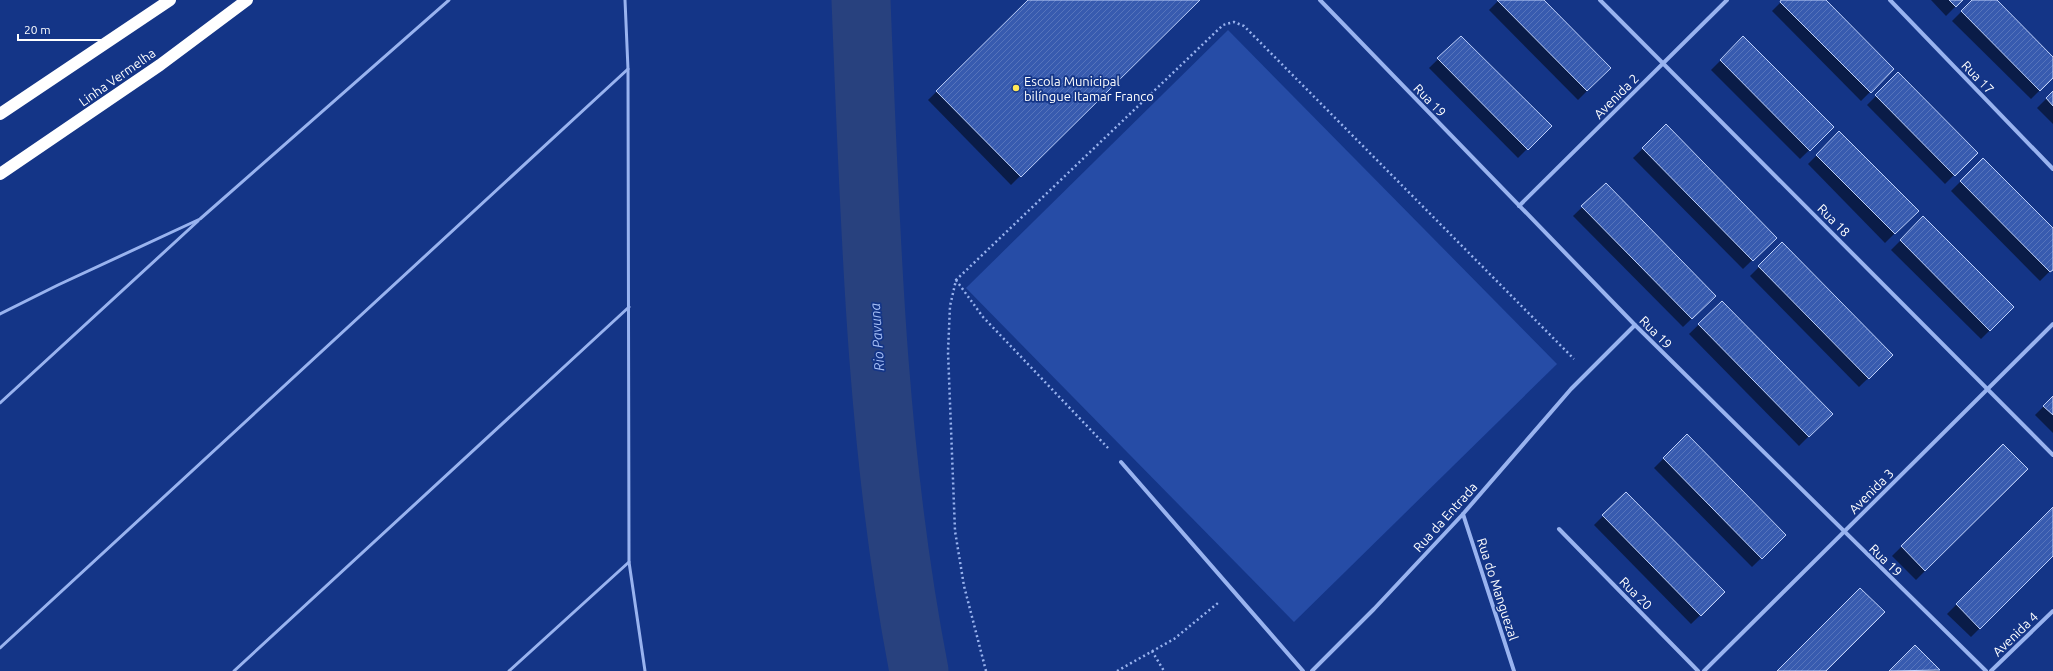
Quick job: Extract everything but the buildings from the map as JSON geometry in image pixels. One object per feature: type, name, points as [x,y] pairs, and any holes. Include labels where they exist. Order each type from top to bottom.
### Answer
[{"type":"highway","points":[[0,114],[170,0]]},
{"type":"highway","name":"Linha Vermelha","points":[[0,174],[160,65],[247,0]]},
{"type":"street","name":"Rua 19","points":[[1320,0],[1635,325],[1986,671]]},
{"type":"street","name":"Rua 18","points":[[1600,0],[2053,455]]},
{"type":"street","name":"Avenida 2","points":[[1519,206],[1727,0]]},
{"type":"street","name":"Rua 17","points":[[1890,0],[2053,169]]},
{"type":"street","name":"Avenida 3","points":[[1704,671],[2053,324]]},
{"type":"street","name":"Rua da Entrada","points":[[1312,671],[1374,609],[1463,514],[1547,415],[1587,372],[1635,325]]},
{"type":"street","points":[[1121,462],[1303,671]]},
{"type":"street","name":"Rua do Manguezal","points":[[1463,514],[1514,671]]},
{"type":"street","name":"Rua 20","points":[[1559,529],[1698,671]]},
{"type":"street","name":"Avenida 4","points":[[1991,671],[2053,611]]},
{"type":"lane","points":[[0,402],[200,220],[449,0]]},
{"type":"lane","points":[[625,0],[628,69],[630,562],[645,671]]},
{"type":"lane","points":[[0,648],[628,69]]},
{"type":"lane","points":[[0,314],[58,284],[200,220]]},
{"type":"lane","points":[[234,671],[629,308]]},
{"type":"lane","points":[[509,671],[630,562]]},
{"type":"path","points":[[986,671],[964,586],[955,531],[948,352],[950,306],[956,280],[1223,25],[1234,22],[1244,26],[1587,372]]},
{"type":"path","points":[[956,280],[983,317],[1121,462]]},
{"type":"path","points":[[1117,671],[1174,639],[1232,591]]},
{"type":"path","points":[[1152,651],[1164,671]]},
{"type":"shaded area","points":[[1228,30],[1557,364],[1294,622],[966,288]]},
{"type":"waterway","name":"Rio Pavuna","points":[[861,0],[872,252],[884,421],[893,504],[919,671]]},
{"type":"place","name":"Escola Municipal bilíngue Itamar Franco","points":[[1016,88]]}]
